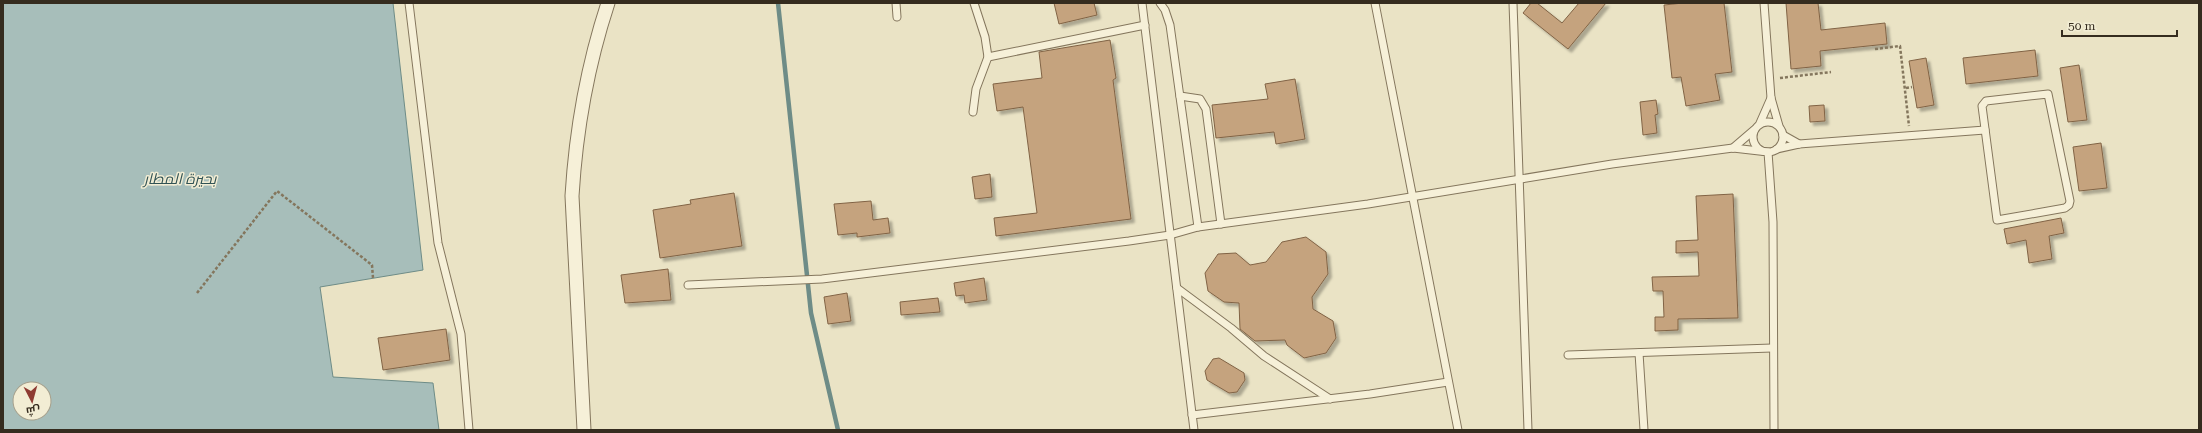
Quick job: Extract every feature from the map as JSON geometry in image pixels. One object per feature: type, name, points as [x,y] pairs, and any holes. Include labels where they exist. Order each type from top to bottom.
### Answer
[{"type":"street","points":[[584,430],[572,196],[574,167],[586,79],[608,3]]},
{"type":"lane","points":[[409,3],[438,243],[460,323],[469,430]]},
{"type":"lane","points":[[896,3],[897,17]]},
{"type":"lane","points":[[973,112],[976,89],[988,57],[985,37],[974,3]]},
{"type":"lane","points":[[1142,3],[1194,430]]},
{"type":"lane","points":[[1160,3],[1165,10],[1170,25],[1198,227]]},
{"type":"lane","points":[[1375,3],[1458,430]]},
{"type":"lane","points":[[1513,3],[1528,430]]},
{"type":"lane","points":[[1764,3],[1771,79],[1771,98],[1783,135],[1783,140],[1777,149]]},
{"type":"lane","points":[[988,57],[1144,25]]},
{"type":"lane","points":[[2048,94],[2070,201],[2069,205],[2065,208],[1997,220],[1985,130],[1982,106],[1983,103],[2048,94]]},
{"type":"lane","points":[[1180,96],[1200,99],[1206,109],[1221,224]]},
{"type":"lane","points":[[1733,148],[1760,123],[1771,98]]},
{"type":"lane","points":[[1760,123],[1770,122],[1779,126]]},
{"type":"lane","points":[[1754,130],[1753,141],[1755,145],[1763,152],[1768,152]]},
{"type":"lane","points":[[688,285],[822,279],[1170,235],[1198,227],[1519,180],[1605,165],[1733,148],[1768,152],[1799,144],[1985,130]]},
{"type":"lane","points":[[1783,135],[1799,144]]},
{"type":"lane","points":[[1768,152],[1773,222],[1772,348],[1774,430]]},
{"type":"lane","points":[[1177,288],[1231,328],[1264,356],[1330,399]]},
{"type":"lane","points":[[1568,355],[1772,348]]},
{"type":"lane","points":[[1639,353],[1644,430]]},
{"type":"lane","points":[[1192,415],[1330,399],[1448,382]]},
{"type":"path","points":[[1875,49],[1900,46],[1906,88],[1910,136]]},
{"type":"path","points":[[1771,79],[1831,72]]},
{"type":"path","points":[[1906,88],[1912,87]]},
{"type":"path","points":[[197,293],[276,191],[372,265],[373,278]]},
{"type":"water","name":"بحيرة المطار","points":[[3,3],[393,3],[423,270],[320,287],[333,377],[433,383],[439,430],[3,430]]},
{"type":"building","points":[[1054,3],[1094,3],[1097,15],[1059,24]]},
{"type":"building","points":[[1531,3],[1537,3],[1562,23],[1579,3],[1606,3],[1568,49],[1523,13]]},
{"type":"building","points":[[1683,3],[1724,3],[1732,72],[1715,74],[1720,100],[1686,106],[1681,77],[1672,78],[1664,5]]},
{"type":"building","points":[[1786,3],[1818,3],[1821,30],[1885,23],[1887,44],[1820,51],[1821,66],[1791,69]]},
{"type":"building","points":[[1110,40],[1116,78],[1113,80],[1131,219],[996,236],[994,218],[1037,213],[1023,107],[997,111],[993,84],[1042,78],[1039,52]]},
{"type":"building","points":[[2035,50],[2038,76],[1966,84],[1963,58]]},
{"type":"building","points":[[1926,58],[1934,105],[1917,108],[1909,61]]},
{"type":"building","points":[[2079,65],[2087,120],[2068,122],[2060,68]]},
{"type":"building","points":[[1295,79],[1305,139],[1276,144],[1274,132],[1216,138],[1212,105],[1268,99],[1265,84]]},
{"type":"building","points":[[1656,100],[1658,114],[1655,115],[1657,133],[1643,135],[1640,102]]},
{"type":"building","points":[[1824,105],[1825,121],[1810,122],[1809,106]]},
{"type":"building","points":[[2101,143],[2107,188],[2079,191],[2073,147]]},
{"type":"building","points":[[990,174],[992,197],[975,199],[972,177]]},
{"type":"building","points":[[734,193],[742,246],[660,258],[653,210],[691,204],[690,200]]},
{"type":"building","points":[[1733,194],[1738,318],[1678,319],[1678,330],[1655,331],[1655,317],[1664,317],[1663,291],[1653,291],[1652,277],[1699,276],[1698,252],[1676,253],[1676,241],[1698,240],[1696,196]]},
{"type":"building","points":[[871,201],[873,220],[888,218],[890,233],[857,237],[857,233],[838,235],[834,204]]},
{"type":"building","points":[[2061,218],[2064,233],[2049,236],[2052,259],[2029,263],[2026,240],[2007,244],[2004,229]]},
{"type":"building","points":[[1306,237],[1326,252],[1328,274],[1312,297],[1313,309],[1333,321],[1336,338],[1326,353],[1304,358],[1287,345],[1285,340],[1255,341],[1240,329],[1239,303],[1224,302],[1208,291],[1205,273],[1218,254],[1236,253],[1250,265],[1266,262],[1282,242]]},
{"type":"building","points":[[668,269],[671,300],[625,303],[621,275]]},
{"type":"building","points":[[984,278],[987,300],[965,303],[964,295],[956,296],[954,283]]},
{"type":"building","points":[[847,293],[851,321],[828,324],[824,297]]},
{"type":"building","points":[[938,298],[940,312],[901,315],[900,302]]},
{"type":"building","points":[[446,329],[450,360],[383,370],[378,338]]},
{"type":"building","points":[[1219,358],[1244,373],[1245,380],[1237,392],[1229,393],[1207,380],[1205,371],[1213,359]]},
{"type":"waterway","points":[[778,3],[811,313],[838,430]]}]
